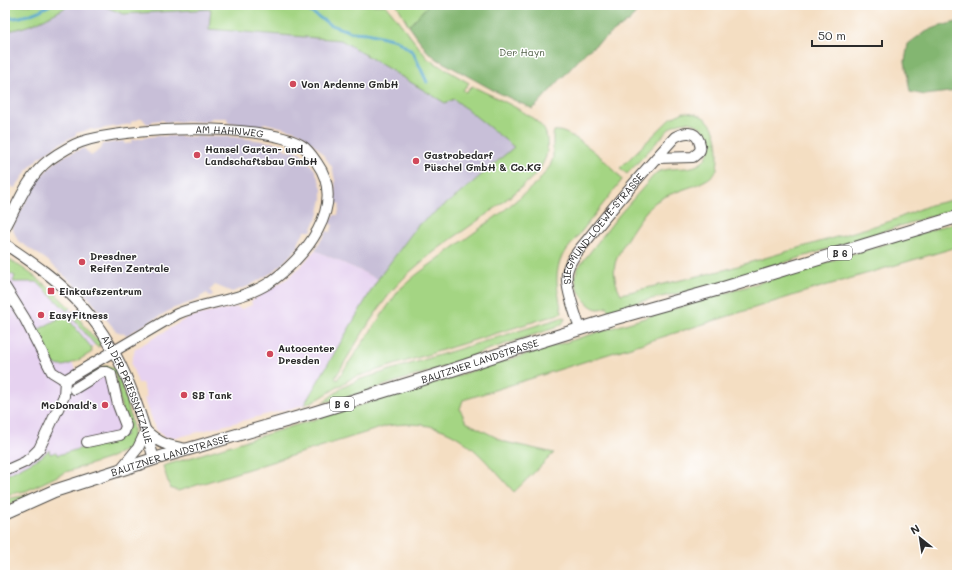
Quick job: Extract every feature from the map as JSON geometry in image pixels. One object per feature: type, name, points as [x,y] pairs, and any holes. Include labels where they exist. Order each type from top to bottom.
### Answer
[{"type":"main road","name":"BAUTZNER LANDSTRASSE","points":[[5,513],[38,497],[186,449],[443,374],[506,352],[580,329],[723,288],[957,217]]},
{"type":"street","name":"AM HAHNWEG","points":[[5,228],[33,175],[49,160],[64,150],[81,142],[111,135],[154,130],[220,130],[269,134],[296,142],[303,146],[321,168],[326,178],[328,189],[327,203],[324,217],[315,234],[306,249],[293,263],[268,284],[252,292],[196,307],[179,314],[65,380]]},
{"type":"street","name":"SIEGMUND-LOEWE-STRASSE","points":[[580,329],[568,285],[567,272],[572,260],[601,222],[656,158]]},
{"type":"street","name":"AN DER PRIESSNITZAUE","points":[[5,244],[32,262],[77,300],[100,329],[115,351],[125,373],[146,431],[154,459]]},
{"type":"street","points":[[5,287],[25,319],[52,372],[65,380],[64,396],[39,449],[25,462],[5,471]]},
{"type":"street","points":[[74,389],[102,372],[112,374],[118,405],[126,426],[124,432],[120,435],[87,442]]},
{"type":"street","points":[[120,470],[141,444],[146,431],[164,444],[186,449]]},
{"type":"shaded area","points":[[70,5],[101,5],[123,14],[211,9],[210,29],[341,40],[445,103],[454,99],[514,147],[458,195],[418,225],[378,279],[315,250],[327,231],[330,232],[333,225],[330,224],[334,215],[338,215],[340,204],[336,203],[335,180],[332,167],[320,150],[302,134],[293,130],[264,123],[262,126],[228,123],[227,118],[210,118],[210,121],[164,122],[163,120],[152,121],[152,123],[147,124],[142,118],[131,122],[131,124],[92,129],[76,133],[76,135],[57,145],[39,158],[29,168],[15,188],[9,184],[5,186],[5,31],[14,30],[47,17]]},
{"type":"shaded area","points":[[155,136],[234,137],[284,144],[283,148],[291,152],[292,148],[301,153],[315,170],[322,188],[322,199],[319,213],[311,231],[305,231],[298,243],[299,245],[297,248],[273,272],[249,286],[232,292],[215,285],[210,290],[213,296],[210,297],[207,293],[200,297],[200,299],[172,309],[127,335],[116,331],[88,297],[47,260],[18,241],[12,228],[38,179],[53,164],[66,155],[84,148],[91,156],[101,149],[103,144],[123,141],[125,144],[131,143],[132,140]]},
{"type":"shaded area","points":[[315,250],[378,279],[304,405],[179,437],[164,437],[156,429],[144,398],[147,397],[142,383],[138,383],[131,364],[135,349],[184,320],[198,315],[237,307],[241,309],[252,305],[251,301],[288,278]]},
{"type":"shaded area","points":[[5,272],[15,276],[13,281],[37,282],[67,311],[70,308],[73,311],[69,314],[95,345],[91,347],[64,315],[66,366],[72,363],[81,378],[88,374],[89,376],[105,368],[126,435],[58,455],[56,452],[50,454],[48,450],[41,457],[5,476]]},
{"type":"green space","points":[[5,5],[70,5],[47,18],[30,25],[5,31]]},
{"type":"green space","points":[[101,5],[386,5],[428,59],[469,83],[463,90],[466,92],[472,86],[502,100],[525,113],[542,127],[547,137],[547,151],[541,166],[535,175],[499,205],[424,260],[397,285],[382,304],[358,341],[335,378],[337,380],[399,290],[416,275],[501,213],[538,182],[550,166],[553,158],[554,131],[561,131],[580,141],[601,157],[622,180],[562,256],[559,263],[557,284],[562,313],[352,378],[320,398],[304,405],[378,279],[418,225],[458,195],[514,147],[454,99],[445,103],[341,40],[209,29],[211,9],[123,14]]},
{"type":"green space","points":[[397,5],[428,5],[409,26]]},
{"type":"green space","name":"Der Hayn","points":[[428,5],[641,5],[628,23],[627,22],[586,52],[533,109],[493,90],[437,59],[427,51],[409,26]]},
{"type":"green space","points":[[957,22],[957,91],[925,95],[910,92],[905,61],[908,44],[931,29]]},
{"type":"green space","points":[[684,112],[695,114],[704,118],[714,131],[718,150],[717,170],[706,180],[657,201],[639,220],[621,249],[615,264],[615,280],[621,294],[724,270],[891,221],[930,205],[957,199],[957,208],[708,287],[642,301],[609,311],[607,307],[599,309],[593,308],[581,295],[576,284],[576,273],[580,265],[619,215],[656,173],[663,170],[694,167],[700,164],[709,150],[707,135],[703,129],[697,125],[684,122],[676,124],[670,128],[627,174],[620,168],[671,118]]},
{"type":"green space","points":[[957,222],[957,247],[811,290],[463,400],[460,409],[466,422],[505,442],[554,453],[514,492],[473,449],[460,439],[445,431],[429,426],[409,424],[387,426],[178,491],[170,488],[163,466]]},
{"type":"green space","points":[[5,257],[39,280],[70,308],[67,311],[37,282],[13,282],[15,276],[5,271]]},
{"type":"green space","points":[[73,311],[94,338],[101,341],[99,347],[95,345],[69,314]]},
{"type":"green space","points":[[65,315],[91,347],[92,352],[83,358],[61,366],[55,364],[47,355],[36,331]]},
{"type":"green space","points":[[564,317],[565,319],[562,324],[555,328],[487,350],[446,366],[354,395],[322,403],[342,388],[358,380]]},
{"type":"green space","points":[[105,366],[112,367],[117,370],[129,410],[133,429],[133,438],[128,449],[107,459],[66,472],[26,491],[5,495],[5,476],[41,457],[49,450],[50,454],[56,452],[58,455],[126,435],[115,373],[89,377],[88,374]]},
{"type":"green space","points":[[30,496],[5,506],[5,499]]},
{"type":"waterway","points":[[5,18],[17,18],[28,15],[40,11],[50,5]]},
{"type":"waterway","points":[[136,5],[153,8],[174,5]]},
{"type":"waterway","points":[[297,5],[303,7],[331,25],[351,32],[367,33],[396,40],[413,52],[427,82]]},
{"type":"place","name":"Von Ardenne GmbH","points":[[293,84]]},
{"type":"place","name":"Hansel Garten- und Landschaftsbau GmbH","points":[[197,155]]},
{"type":"place","name":"Gastrobedarf Püschel GmbH & Co.KG","points":[[416,161]]},
{"type":"place","name":"Dresdner Reifen Zentrale","points":[[82,262]]},
{"type":"place","name":"Einkaufszentrum","points":[[51,291]]},
{"type":"place","name":"EasyFitness","points":[[41,315]]},
{"type":"place","name":"Autocenter Dresden","points":[[270,354]]},
{"type":"place","name":"SB Tank","points":[[184,395]]},
{"type":"place","name":"McDonald's","points":[[105,405]]}]
